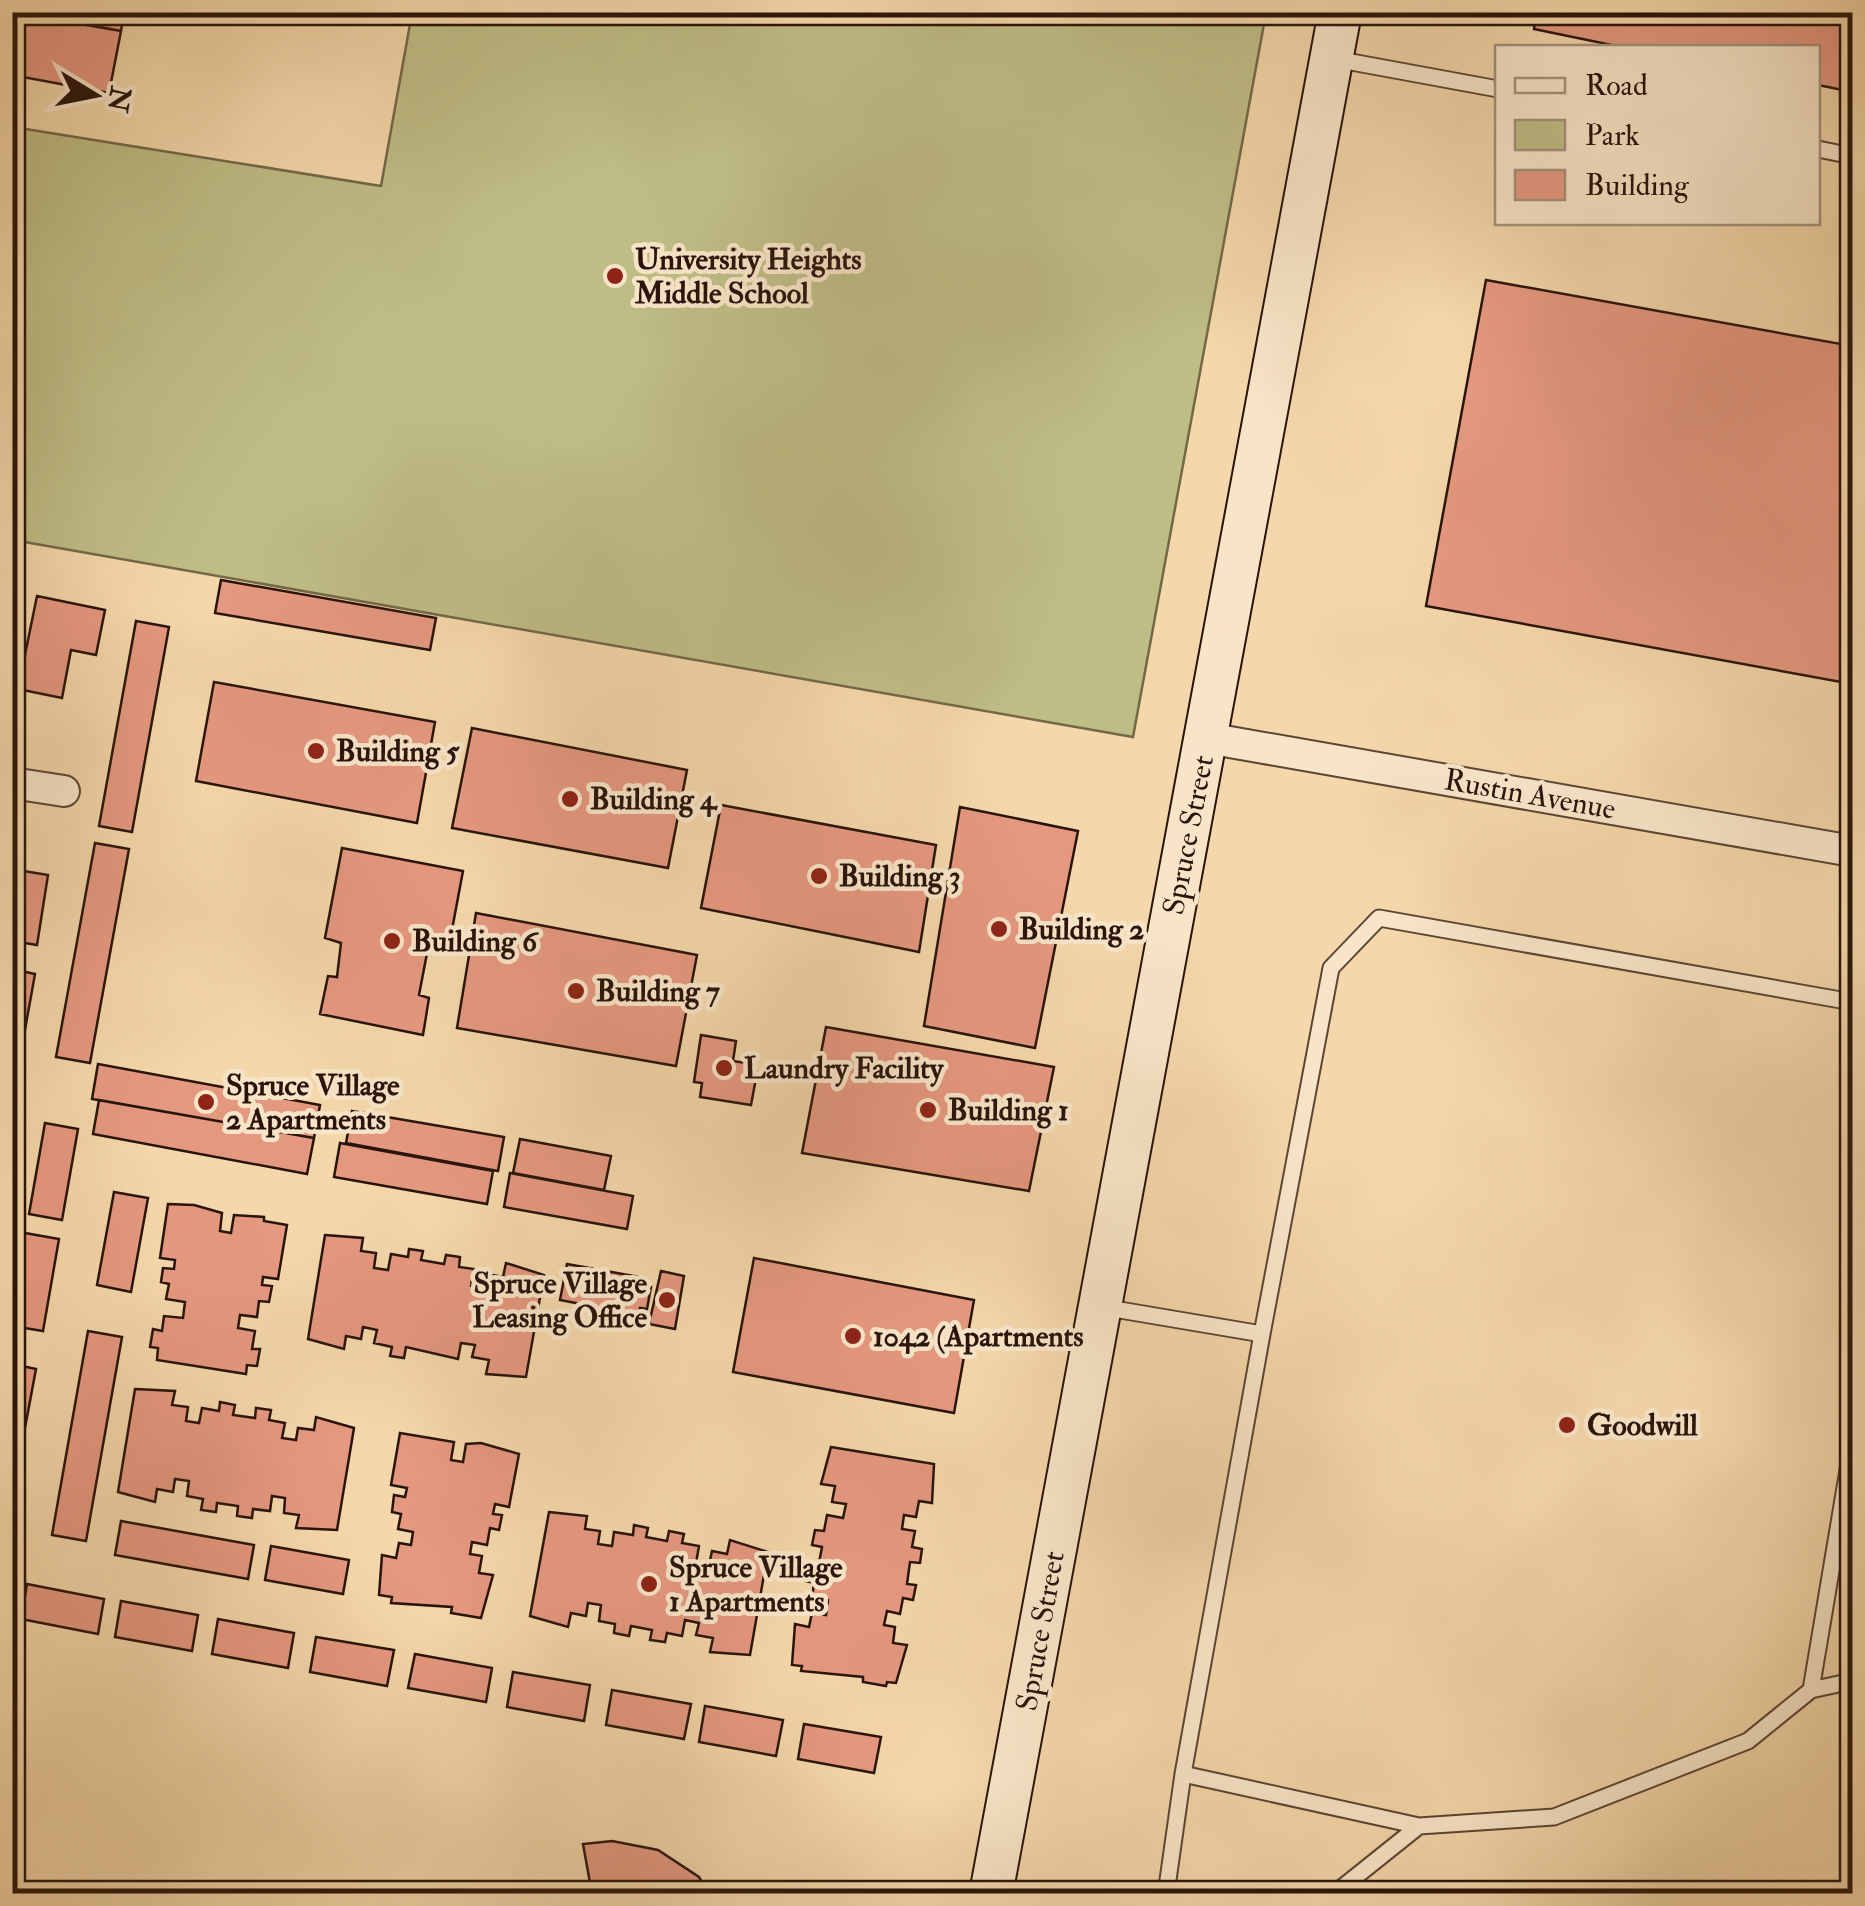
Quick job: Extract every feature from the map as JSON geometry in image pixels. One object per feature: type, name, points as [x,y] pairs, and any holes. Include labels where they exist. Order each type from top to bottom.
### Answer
[{"type":"street","name":"Spruce Street","points":[[991,1894],[1340,12]]},
{"type":"street","name":"Rustin Avenue","points":[[1206,738],[1852,851]]},
{"type":"street","points":[[12,783],[64,791]]},
{"type":"lane","points":[[1332,58],[1495,88]]},
{"type":"lane","points":[[1820,149],[1852,156]]},
{"type":"lane","points":[[1166,1894],[1262,1334],[1331,968],[1379,918],[1852,1002]]},
{"type":"lane","points":[[1100,1307],[1262,1334]]},
{"type":"lane","points":[[1811,1690],[1852,1446]]},
{"type":"lane","points":[[1184,1774],[1419,1826],[1554,1818],[1748,1741],[1811,1690],[1852,1681]]},
{"type":"lane","points":[[1334,1894],[1419,1826]]},
{"type":"green space","name":"University Heights Middle School","points":[[412,13],[1266,13],[1133,737],[13,540],[13,127],[381,186]]},
{"type":"building","points":[[12,12],[121,31],[109,93],[12,75]]},
{"type":"building","points":[[20,12],[124,12],[121,31]]},
{"type":"building","points":[[1536,12],[1852,12],[1852,92],[1820,85],[1820,45],[1611,45],[1534,29]]},
{"type":"building","points":[[1486,280],[1852,346],[1852,684],[1426,606]]},
{"type":"building","points":[[221,580],[436,618],[430,650],[215,613]]},
{"type":"building","points":[[37,596],[105,610],[96,655],[71,650],[62,698],[18,689]]},
{"type":"building","points":[[136,621],[169,627],[132,832],[99,826]]},
{"type":"building","name":"Building 5","points":[[214,682],[435,722],[417,823],[196,781]]},
{"type":"building","name":"Building 4","points":[[472,728],[687,770],[668,868],[452,828]]},
{"type":"building","name":"Building 3","points":[[721,805],[936,845],[919,952],[701,908]]},
{"type":"building","name":"Building 2","points":[[960,807],[1078,831],[1035,1048],[924,1026]]},
{"type":"building","points":[[95,843],[129,849],[90,1063],[56,1057]]},
{"type":"building","name":"Building 6","points":[[342,848],[463,871],[448,951],[428,948],[419,995],[429,998],[423,1035],[320,1014],[328,976],[337,977],[341,943],[325,938]]},
{"type":"building","points":[[12,869],[48,875],[37,945],[12,941]]},
{"type":"building","name":"Building 7","points":[[476,913],[697,955],[676,1066],[457,1028]]},
{"type":"building","points":[[12,969],[35,974],[21,1052],[12,1051]]},
{"type":"building","name":"Building 1","points":[[826,1027],[1054,1067],[1029,1191],[802,1153]]},
{"type":"building","name":"Laundry Facility","points":[[701,1035],[736,1041],[733,1061],[753,1064],[752,1072],[757,1073],[751,1105],[700,1097],[702,1083],[694,1082]]},
{"type":"building","name":"Spruce Village 2 Apartments","points":[[98,1064],[320,1105],[314,1138],[92,1099]]},
{"type":"building","points":[[99,1100],[314,1138],[307,1174],[93,1134]]},
{"type":"building","name":"Spruce Village 2 Apartments","points":[[352,1111],[504,1137],[498,1171],[346,1143]]},
{"type":"building","points":[[45,1123],[78,1129],[62,1220],[29,1214]]},
{"type":"building","points":[[520,1139],[611,1156],[604,1190],[513,1173]]},
{"type":"building","points":[[340,1143],[493,1171],[487,1204],[334,1177]]},
{"type":"building","points":[[510,1173],[633,1196],[627,1229],[504,1207]]},
{"type":"building","points":[[114,1192],[148,1198],[131,1292],[97,1285]]},
{"type":"building","points":[[168,1204],[194,1205],[222,1213],[220,1231],[231,1233],[234,1215],[264,1217],[264,1221],[287,1225],[278,1279],[263,1277],[262,1285],[272,1286],[269,1302],[259,1301],[257,1317],[240,1315],[238,1328],[255,1331],[252,1349],[260,1349],[257,1366],[247,1365],[246,1374],[157,1360],[158,1348],[150,1347],[153,1329],[162,1331],[164,1316],[183,1318],[185,1302],[166,1299],[169,1284],[161,1282],[163,1268],[174,1269],[175,1260],[160,1258]]},
{"type":"building","points":[[12,1213],[22,1215],[13,1264],[12,1264]]},
{"type":"building","points":[[25,1233],[59,1239],[43,1331],[12,1326]]},
{"type":"building","points":[[325,1235],[363,1238],[361,1251],[376,1253],[374,1268],[388,1270],[391,1254],[408,1257],[409,1249],[423,1251],[421,1260],[444,1264],[446,1255],[460,1257],[459,1267],[474,1269],[471,1286],[485,1288],[487,1274],[503,1277],[506,1263],[544,1275],[526,1377],[486,1374],[489,1360],[472,1357],[475,1345],[461,1343],[458,1359],[406,1347],[404,1358],[390,1356],[392,1347],[374,1343],[377,1330],[363,1327],[361,1339],[346,1336],[344,1349],[308,1339]]},
{"type":"building","name":"1042 (Apartments","points":[[754,1258],[974,1300],[954,1413],[733,1372]]},
{"type":"building","points":[[567,1264],[645,1278],[643,1286],[651,1287],[647,1309],[640,1308],[638,1315],[560,1300]]},
{"type":"building","name":"Spruce Village Leasing Office","points":[[661,1271],[684,1276],[675,1329],[649,1324]]},
{"type":"building","points":[[88,1331],[122,1337],[86,1541],[52,1535]]},
{"type":"building","points":[[12,1364],[36,1369],[19,1460],[12,1458]]},
{"type":"building","points":[[135,1389],[175,1391],[172,1405],[188,1407],[186,1421],[199,1423],[202,1408],[219,1411],[220,1402],[235,1405],[233,1415],[255,1418],[256,1408],[271,1410],[269,1420],[285,1423],[282,1438],[296,1440],[298,1428],[314,1430],[316,1417],[354,1428],[337,1530],[296,1528],[299,1515],[284,1513],[285,1498],[272,1496],[270,1511],[253,1509],[252,1518],[237,1516],[238,1506],[217,1503],[216,1512],[201,1510],[203,1499],[187,1496],[189,1481],[175,1479],[173,1492],[157,1489],[155,1502],[118,1492]]},
{"type":"building","points":[[400,1433],[454,1442],[451,1460],[463,1462],[466,1444],[481,1443],[519,1454],[509,1507],[495,1504],[493,1514],[502,1515],[499,1530],[490,1528],[487,1545],[472,1542],[470,1554],[482,1556],[479,1573],[493,1575],[481,1618],[451,1613],[452,1607],[391,1603],[392,1597],[379,1595],[382,1555],[396,1558],[399,1543],[411,1545],[413,1532],[398,1529],[401,1514],[392,1512],[394,1495],[405,1497],[407,1488],[391,1485]]},
{"type":"building","name":"Spruce Village 1 Apartments","points":[[831,1447],[934,1464],[932,1503],[919,1501],[916,1517],[904,1515],[902,1529],[915,1531],[912,1547],[922,1549],[920,1563],[910,1562],[907,1584],[916,1585],[913,1600],[903,1598],[900,1614],[887,1611],[884,1625],[895,1627],[893,1643],[907,1645],[896,1683],[887,1682],[886,1686],[863,1682],[863,1677],[801,1671],[802,1666],[792,1665],[795,1624],[809,1627],[812,1613],[826,1615],[828,1600],[812,1598],[814,1583],[806,1581],[808,1566],[818,1568],[822,1547],[812,1545],[815,1530],[824,1531],[827,1515],[843,1518],[846,1504],[832,1502],[835,1486],[821,1484]]},
{"type":"building","name":"Spruce Village 1 Apartments","points":[[549,1512],[587,1516],[585,1529],[600,1531],[598,1544],[612,1546],[614,1532],[633,1535],[634,1525],[648,1528],[646,1537],[667,1541],[669,1531],[684,1534],[682,1543],[699,1546],[696,1563],[709,1565],[712,1551],[727,1554],[730,1540],[768,1552],[750,1655],[710,1652],[713,1638],[696,1635],[699,1623],[685,1620],[682,1636],[667,1633],[665,1642],[650,1640],[652,1630],[631,1626],[629,1636],[614,1633],[615,1624],[599,1621],[601,1605],[588,1603],[586,1616],[571,1613],[568,1627],[530,1616]]},
{"type":"building","points":[[121,1521],[254,1545],[248,1579],[115,1555]]},
{"type":"building","points":[[271,1546],[349,1560],[343,1594],[265,1580]]},
{"type":"building","points":[[27,1584],[104,1599],[98,1634],[21,1619]]},
{"type":"building","points":[[121,1601],[198,1615],[192,1651],[115,1637]]},
{"type":"building","points":[[218,1619],[294,1633],[288,1668],[212,1654]]},
{"type":"building","points":[[316,1637],[394,1650],[387,1686],[310,1672]]},
{"type":"building","points":[[415,1654],[492,1668],[486,1702],[408,1688]]},
{"type":"building","points":[[513,1672],[590,1685],[584,1721],[507,1707]]},
{"type":"building","name":"Spruce Village 1 Apartments","points":[[612,1690],[691,1704],[684,1739],[606,1725]]},
{"type":"building","name":"Spruce Village 1 Apartments","points":[[705,1706],[783,1720],[776,1756],[699,1742]]},
{"type":"building","points":[[804,1724],[881,1737],[874,1773],[798,1759]]},
{"type":"building","points":[[612,1841],[658,1850],[699,1877],[709,1894],[592,1894],[583,1844]]},
{"type":"place","name":"University Heights Middle School","points":[[615,276]]},
{"type":"place","name":"Building 5","points":[[316,751]]},
{"type":"place","name":"Building 4","points":[[570,799]]},
{"type":"place","name":"Building 3","points":[[819,876]]},
{"type":"place","name":"Building 2","points":[[999,929]]},
{"type":"place","name":"Building 6","points":[[392,941]]},
{"type":"place","name":"Building 7","points":[[576,991]]},
{"type":"place","name":"Laundry Facility","points":[[724,1068]]},
{"type":"place","name":"Spruce Village 2 Apartments","points":[[206,1102]]},
{"type":"place","name":"Building 1","points":[[928,1110]]},
{"type":"place","name":"Spruce Village Leasing Office","points":[[667,1300]]},
{"type":"place","name":"1042 (Apartments","points":[[853,1336]]},
{"type":"place","name":"Goodwill","points":[[1567,1425]]},
{"type":"place","name":"Spruce Village 1 Apartments","points":[[649,1584]]}]
